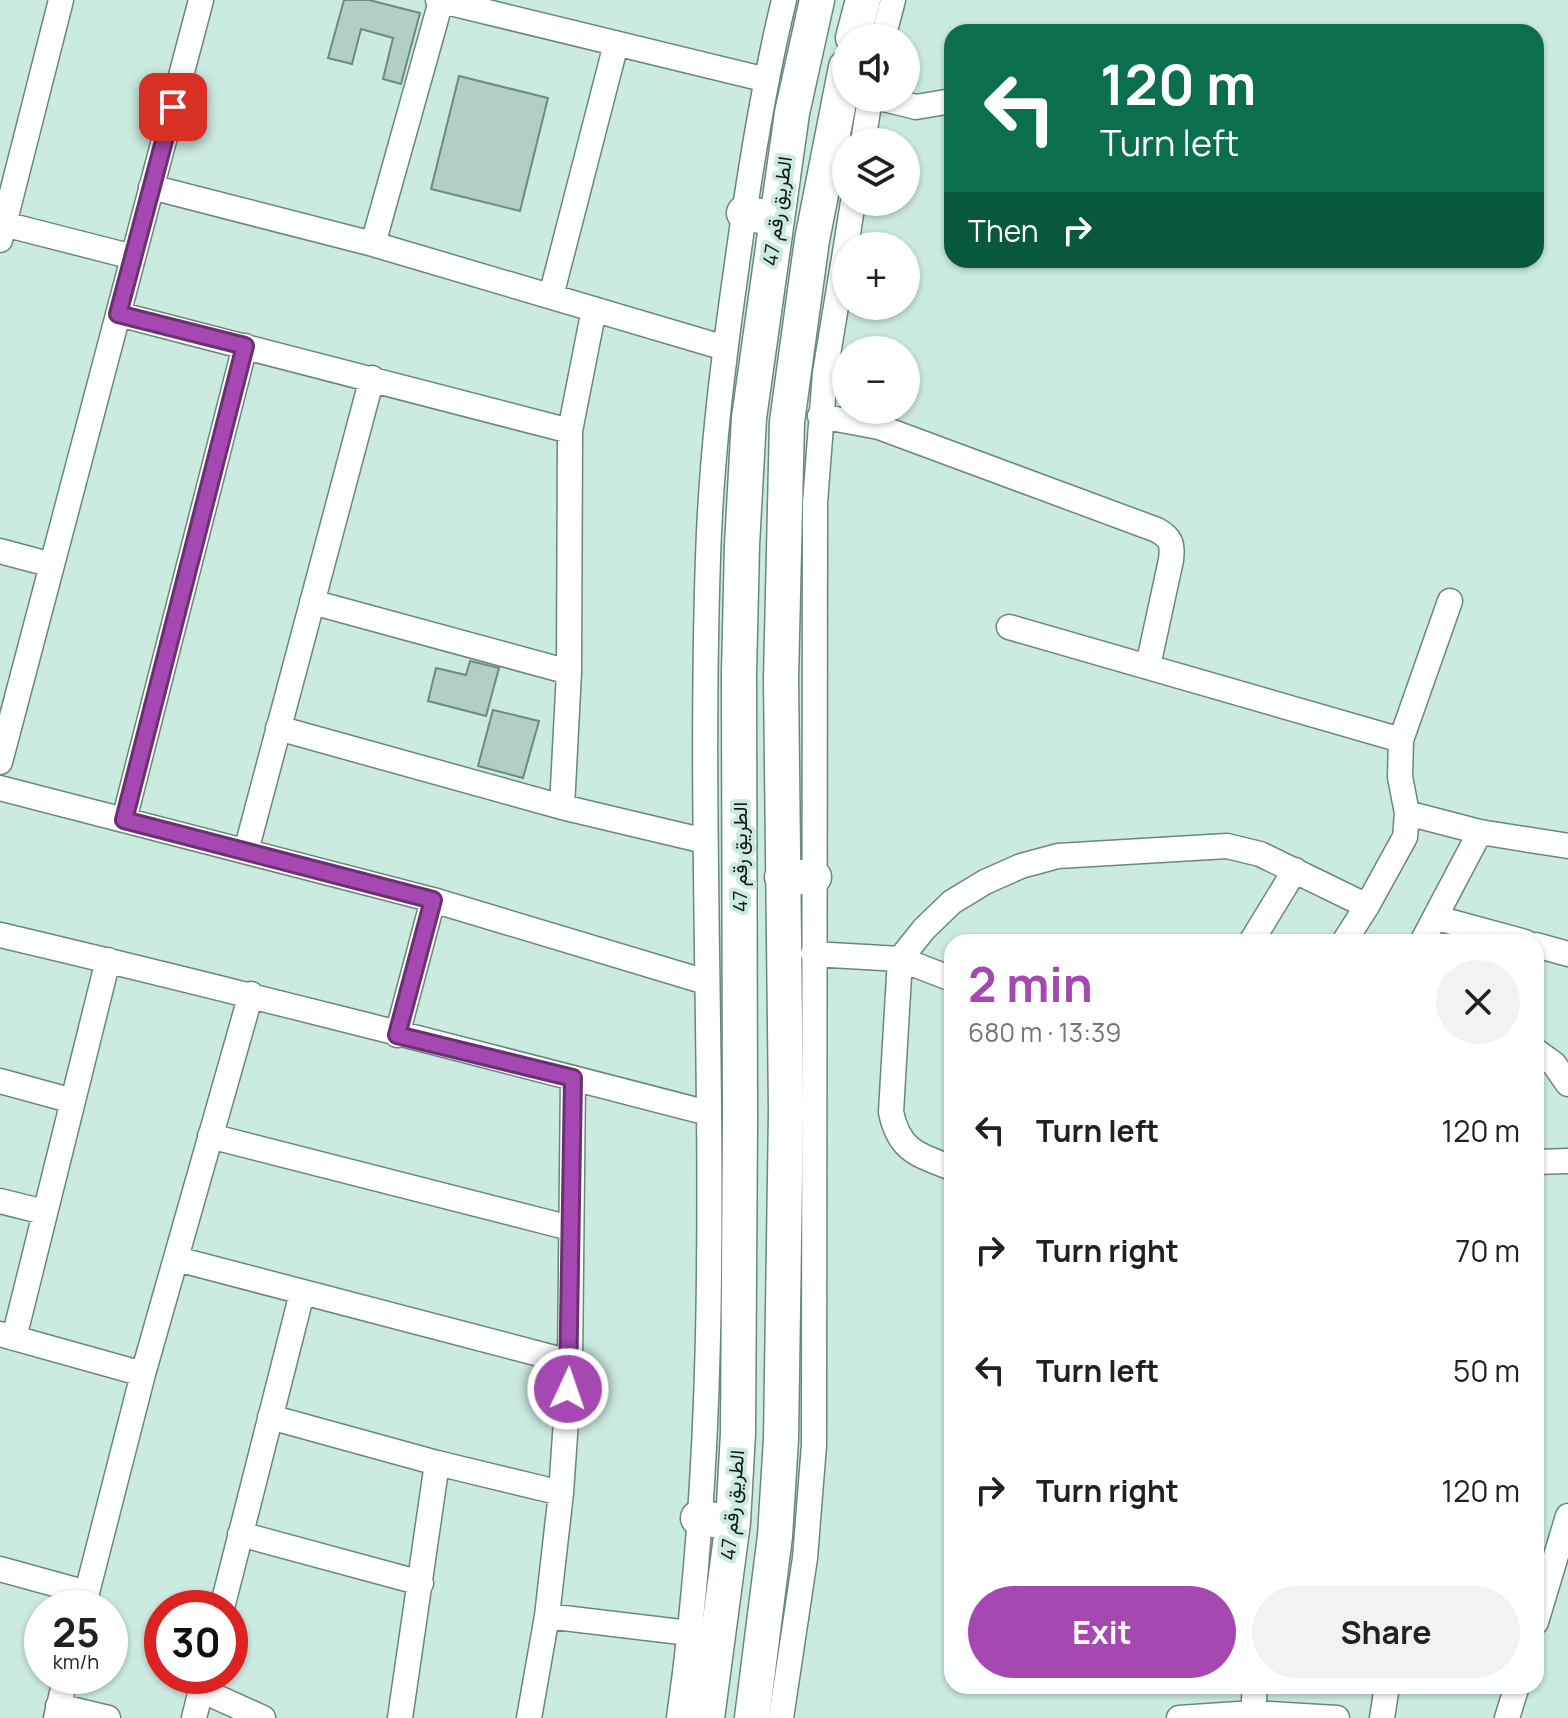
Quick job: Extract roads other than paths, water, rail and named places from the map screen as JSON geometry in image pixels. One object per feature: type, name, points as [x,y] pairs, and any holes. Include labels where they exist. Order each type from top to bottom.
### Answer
[{"type":"highway","name":"الطريق رقم 47","points":[[707,1718],[733,1522],[738,1433],[739,657],[760,216],[792,113],[817,0]]},
{"type":"highway","points":[[857,24],[863,0]]},
{"type":"highway","name":"الطريق رقم 47","points":[[752,1718],[773,1550],[781,1439],[786,1112],[798,877],[781,679],[804,419],[812,240],[837,112]]},
{"type":"highway","points":[[749,418],[804,419]]},
{"type":"highway","points":[[698,1518],[733,1522]]},
{"type":"street","points":[[61,0],[2,232],[133,257]]},
{"type":"street","points":[[0,762],[9,692],[52,565],[201,0]]},
{"type":"street","points":[[373,244],[440,0],[767,80]]},
{"type":"street","points":[[679,1718],[698,1518],[710,1248],[705,841],[708,554],[725,348],[760,216],[767,80],[784,0]]},
{"type":"street","points":[[887,24],[893,0]]},
{"type":"street","points":[[551,296],[616,44]]},
{"type":"street","points":[[920,106],[944,102]]},
{"type":"street","points":[[151,187],[373,244],[725,348]]},
{"type":"street","points":[[832,304],[804,419],[858,422],[905,436],[1168,536],[1173,545],[1171,560],[1148,666]]},
{"type":"street","points":[[562,807],[569,672],[570,431],[594,309]]},
{"type":"street","points":[[118,314],[570,431]]},
{"type":"street","points":[[124,820],[245,346]]},
{"type":"street","points":[[246,851],[372,378]]},
{"type":"street","points":[[0,551],[52,565]]},
{"type":"street","points":[[1349,934],[1405,837],[1407,813],[1400,777],[1401,740],[1450,601]]},
{"type":"street","points":[[312,602],[569,672]]},
{"type":"street","points":[[1009,627],[1401,740]]},
{"type":"street","points":[[278,728],[562,807],[705,841]]},
{"type":"street","points":[[0,788],[433,900],[706,982]]},
{"type":"street","points":[[1407,813],[1480,832],[1568,846]]},
{"type":"street","points":[[1427,934],[1480,832]]},
{"type":"street","points":[[944,1165],[910,1150],[899,1139],[891,1112],[900,959],[924,929],[952,902],[985,882],[1021,866],[1058,856],[1227,846],[1260,854],[1367,906]]},
{"type":"street","points":[[1256,934],[1295,870]]},
{"type":"street","points":[[781,1718],[800,1597],[814,1445],[813,954],[798,877]]},
{"type":"street","points":[[397,1035],[433,900]]},
{"type":"street","points":[[1437,918],[1496,934]]},
{"type":"street","points":[[0,935],[251,994],[397,1035],[708,1113]]},
{"type":"street","points":[[1544,947],[1568,954]]},
{"type":"street","points":[[813,954],[900,959],[944,976]]},
{"type":"street","points":[[108,960],[44,1212],[7,1336],[143,1374]]},
{"type":"street","points":[[88,1590],[143,1374],[251,994]]},
{"type":"street","points":[[1544,1057],[1554,1064],[1568,1084]]},
{"type":"street","points":[[529,1718],[547,1616],[561,1493],[570,1362],[573,1078]]},
{"type":"street","points":[[0,1081],[73,1101]]},
{"type":"street","points":[[210,1136],[570,1228]]},
{"type":"street","points":[[1544,1162],[1568,1161]]},
{"type":"street","points":[[0,1201],[44,1212]]},
{"type":"street","points":[[177,1259],[570,1362]]},
{"type":"street","points":[[226,1590],[302,1293]]},
{"type":"street","points":[[270,1417],[561,1493]]},
{"type":"street","points":[[400,1718],[437,1463]]},
{"type":"street","points":[[1544,1596],[1568,1516]]},
{"type":"street","points":[[240,1534],[421,1583]]},
{"type":"street","points":[[0,1569],[56,1590]]},
{"type":"street","points":[[547,1616],[689,1633]]},
{"type":"street","points":[[194,1718],[199,1694]]},
{"type":"street","points":[[221,1694],[263,1718]]},
{"type":"street","points":[[1253,1713],[1254,1694]]},
{"type":"street","points":[[1382,1718],[1386,1694]]},
{"type":"street","points":[[1507,1718],[1514,1694]]},
{"type":"street","points":[[57,1712],[108,1718]]},
{"type":"street","points":[[1179,1718],[1253,1713],[1337,1718]]}]
